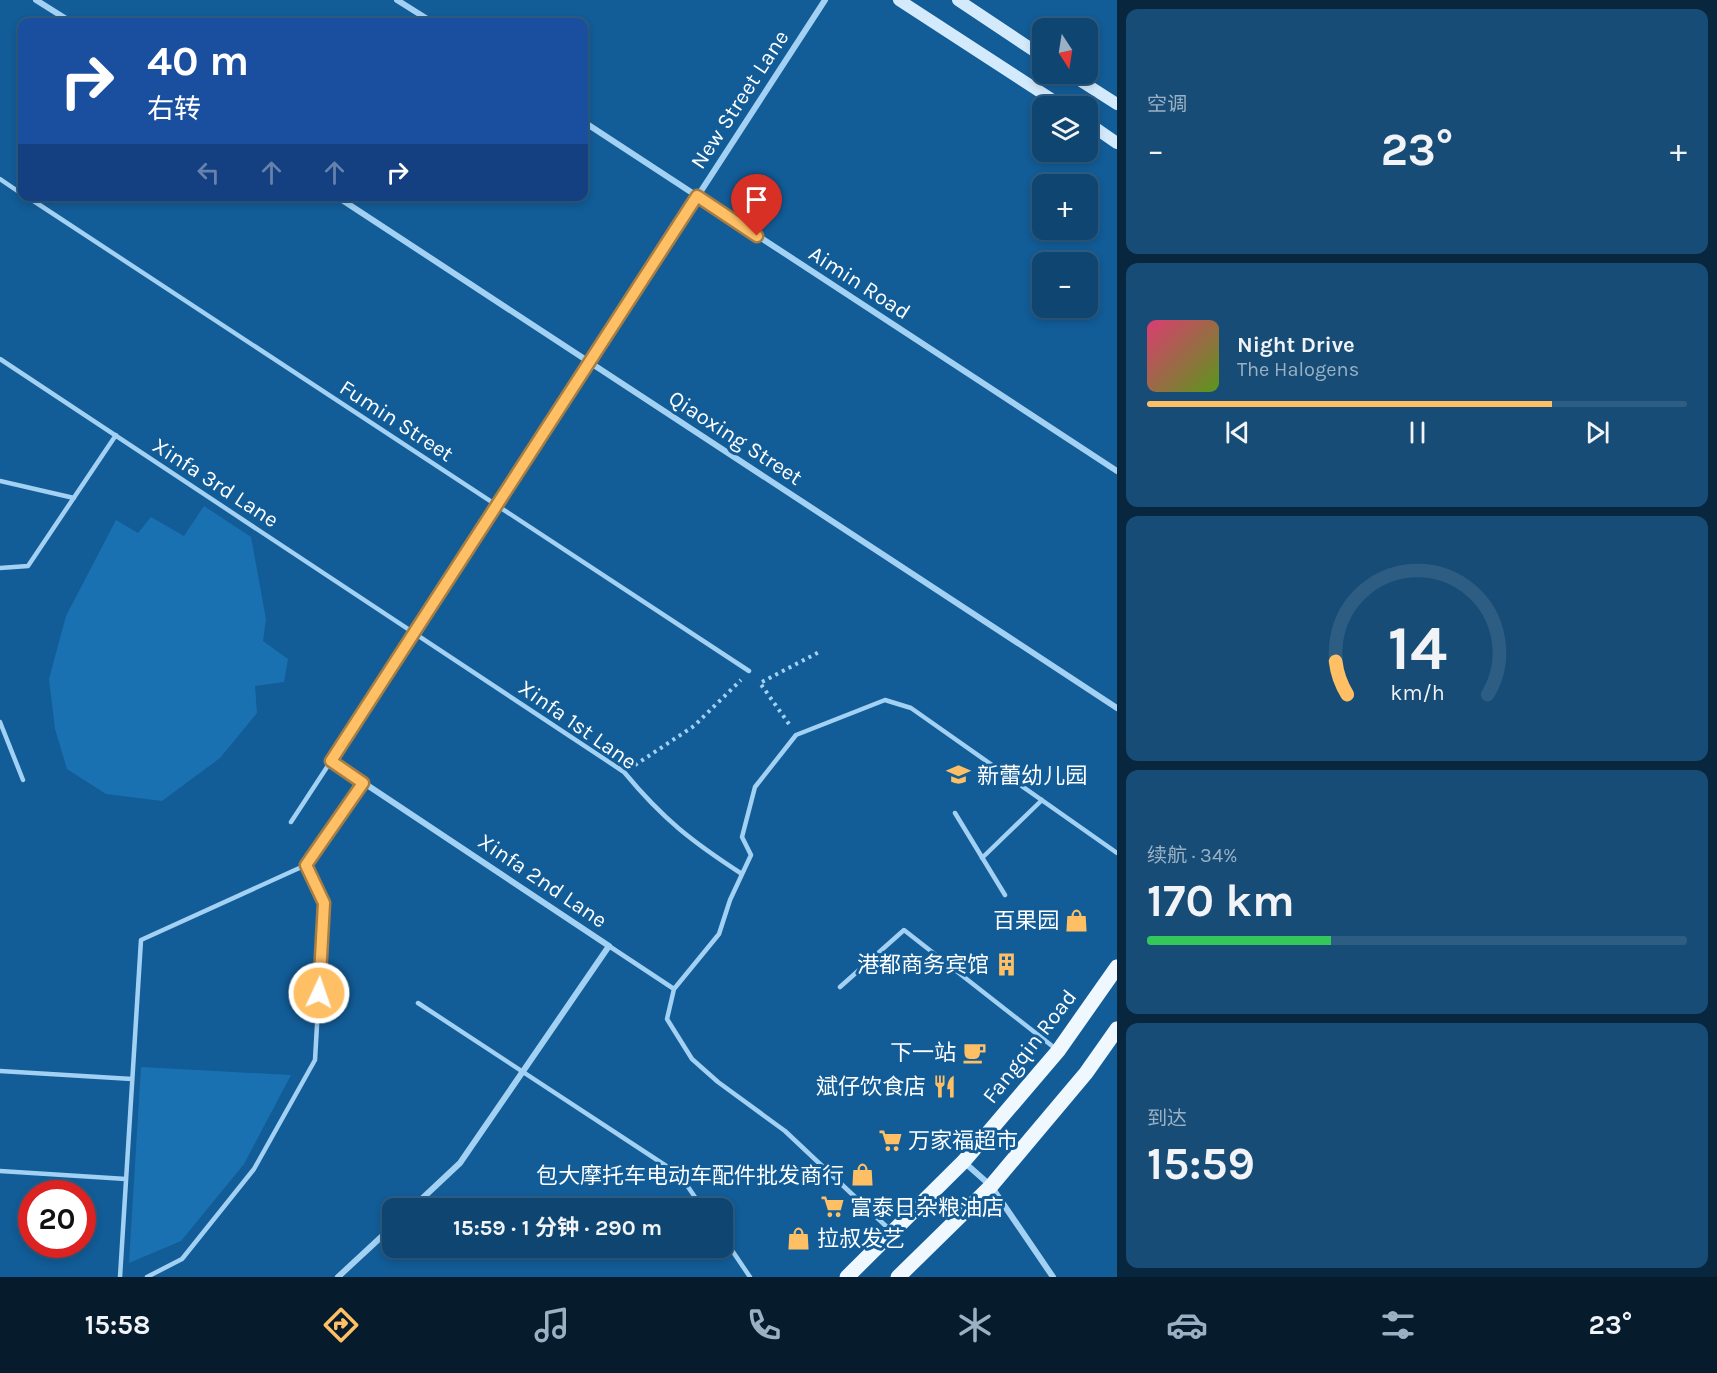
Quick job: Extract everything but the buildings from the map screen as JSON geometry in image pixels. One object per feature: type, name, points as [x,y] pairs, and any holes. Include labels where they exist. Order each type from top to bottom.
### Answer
[{"type":"main road","points":[[899,0],[1047,96]]},
{"type":"main road","points":[[958,0],[1032,49]]},
{"type":"main road","points":[[1085,84],[1117,105]]},
{"type":"main road","points":[[1098,130],[1117,143]]},
{"type":"main road","name":"Fangqin Road","points":[[847,1277],[964,1161],[1058,1051],[1117,968]]},
{"type":"main road","points":[[898,1277],[991,1186],[1086,1073],[1117,1029]]},
{"type":"street","points":[[36,0],[65,18]]},
{"type":"street","points":[[397,0],[426,18]]},
{"type":"street","name":"New Street Lane","points":[[331,761],[825,0]]},
{"type":"street","name":"Aimin Road","points":[[588,125],[1117,471]]},
{"type":"street","name":"Qiaoxing Street","points":[[344,201],[1117,708]]},
{"type":"street","name":"Xinfa 2nd Lane","points":[[331,761],[609,946],[524,1073],[460,1163],[423,1198]]},
{"type":"street","points":[[964,1161],[991,1186],[1053,1277]]},
{"type":"street","points":[[338,1277],[382,1236]]},
{"type":"lane","points":[[0,179],[18,191]]},
{"type":"lane","name":"Fumin Street","points":[[34,201],[749,671]]},
{"type":"lane","name":"Xinfa 3rd Lane","points":[[0,359],[414,632]]},
{"type":"lane","points":[[0,568],[28,566],[116,435]]},
{"type":"lane","points":[[0,481],[74,498]]},
{"type":"lane","name":"Xinfa 1st Lane","points":[[414,632],[624,772],[654,809],[692,842],[742,874]]},
{"type":"lane","points":[[892,1232],[786,1131],[718,1082],[692,1059],[667,1019],[674,989],[719,934],[730,900],[751,855],[742,837],[755,787],[796,735],[885,700],[911,708],[1117,853]]},
{"type":"lane","points":[[0,722],[23,780]]},
{"type":"lane","points":[[291,822],[331,761]]},
{"type":"lane","points":[[120,1277],[141,940],[306,865],[363,783]]},
{"type":"lane","points":[[982,858],[1042,800]]},
{"type":"lane","points":[[955,813],[1005,895]]},
{"type":"lane","points":[[147,1277],[182,1259],[254,1169],[315,1060],[324,903],[306,865]]},
{"type":"lane","points":[[840,987],[904,930],[1058,1051]]},
{"type":"lane","points":[[609,946],[674,989]]},
{"type":"lane","points":[[418,1003],[680,1174],[696,1198]]},
{"type":"lane","points":[[0,1071],[132,1079]]},
{"type":"lane","points":[[0,1171],[126,1179]]},
{"type":"lane","points":[[733,1252],[750,1277]]},
{"type":"path","points":[[760,684],[821,651]]},
{"type":"path","points":[[624,772],[694,726],[749,671],[796,735]]},
{"type":"shaded area","points":[[204,506],[251,537],[266,619],[263,641],[288,659],[284,682],[255,686],[257,713],[220,758],[162,801],[106,794],[67,769],[55,729],[49,679],[66,616],[116,520],[138,533],[151,517],[184,536]]},
{"type":"shaded area","points":[[141,1067],[291,1075],[244,1164],[181,1241],[129,1263]]},
{"type":"place","name":"新蕾幼儿园","points":[[959,775]]},
{"type":"place","name":"百果园","points":[[1077,920]]},
{"type":"place","name":"港都商务宾馆","points":[[1007,964]]},
{"type":"place","name":"下一站","points":[[974,1052]]},
{"type":"place","name":"斌仔饮食店","points":[[944,1086]]},
{"type":"place","name":"万家福超市","points":[[890,1140]]},
{"type":"place","name":"包大摩托车电动车配件批发商行","points":[[862,1175]]},
{"type":"place","name":"富泰日杂粮油店","points":[[832,1207]]},
{"type":"place","name":"拉叔发艺","points":[[799,1238]]},
{"type":"route","points":[[319,993],[324,903],[306,865],[363,783],[331,761],[697,196],[757,236]]}]
